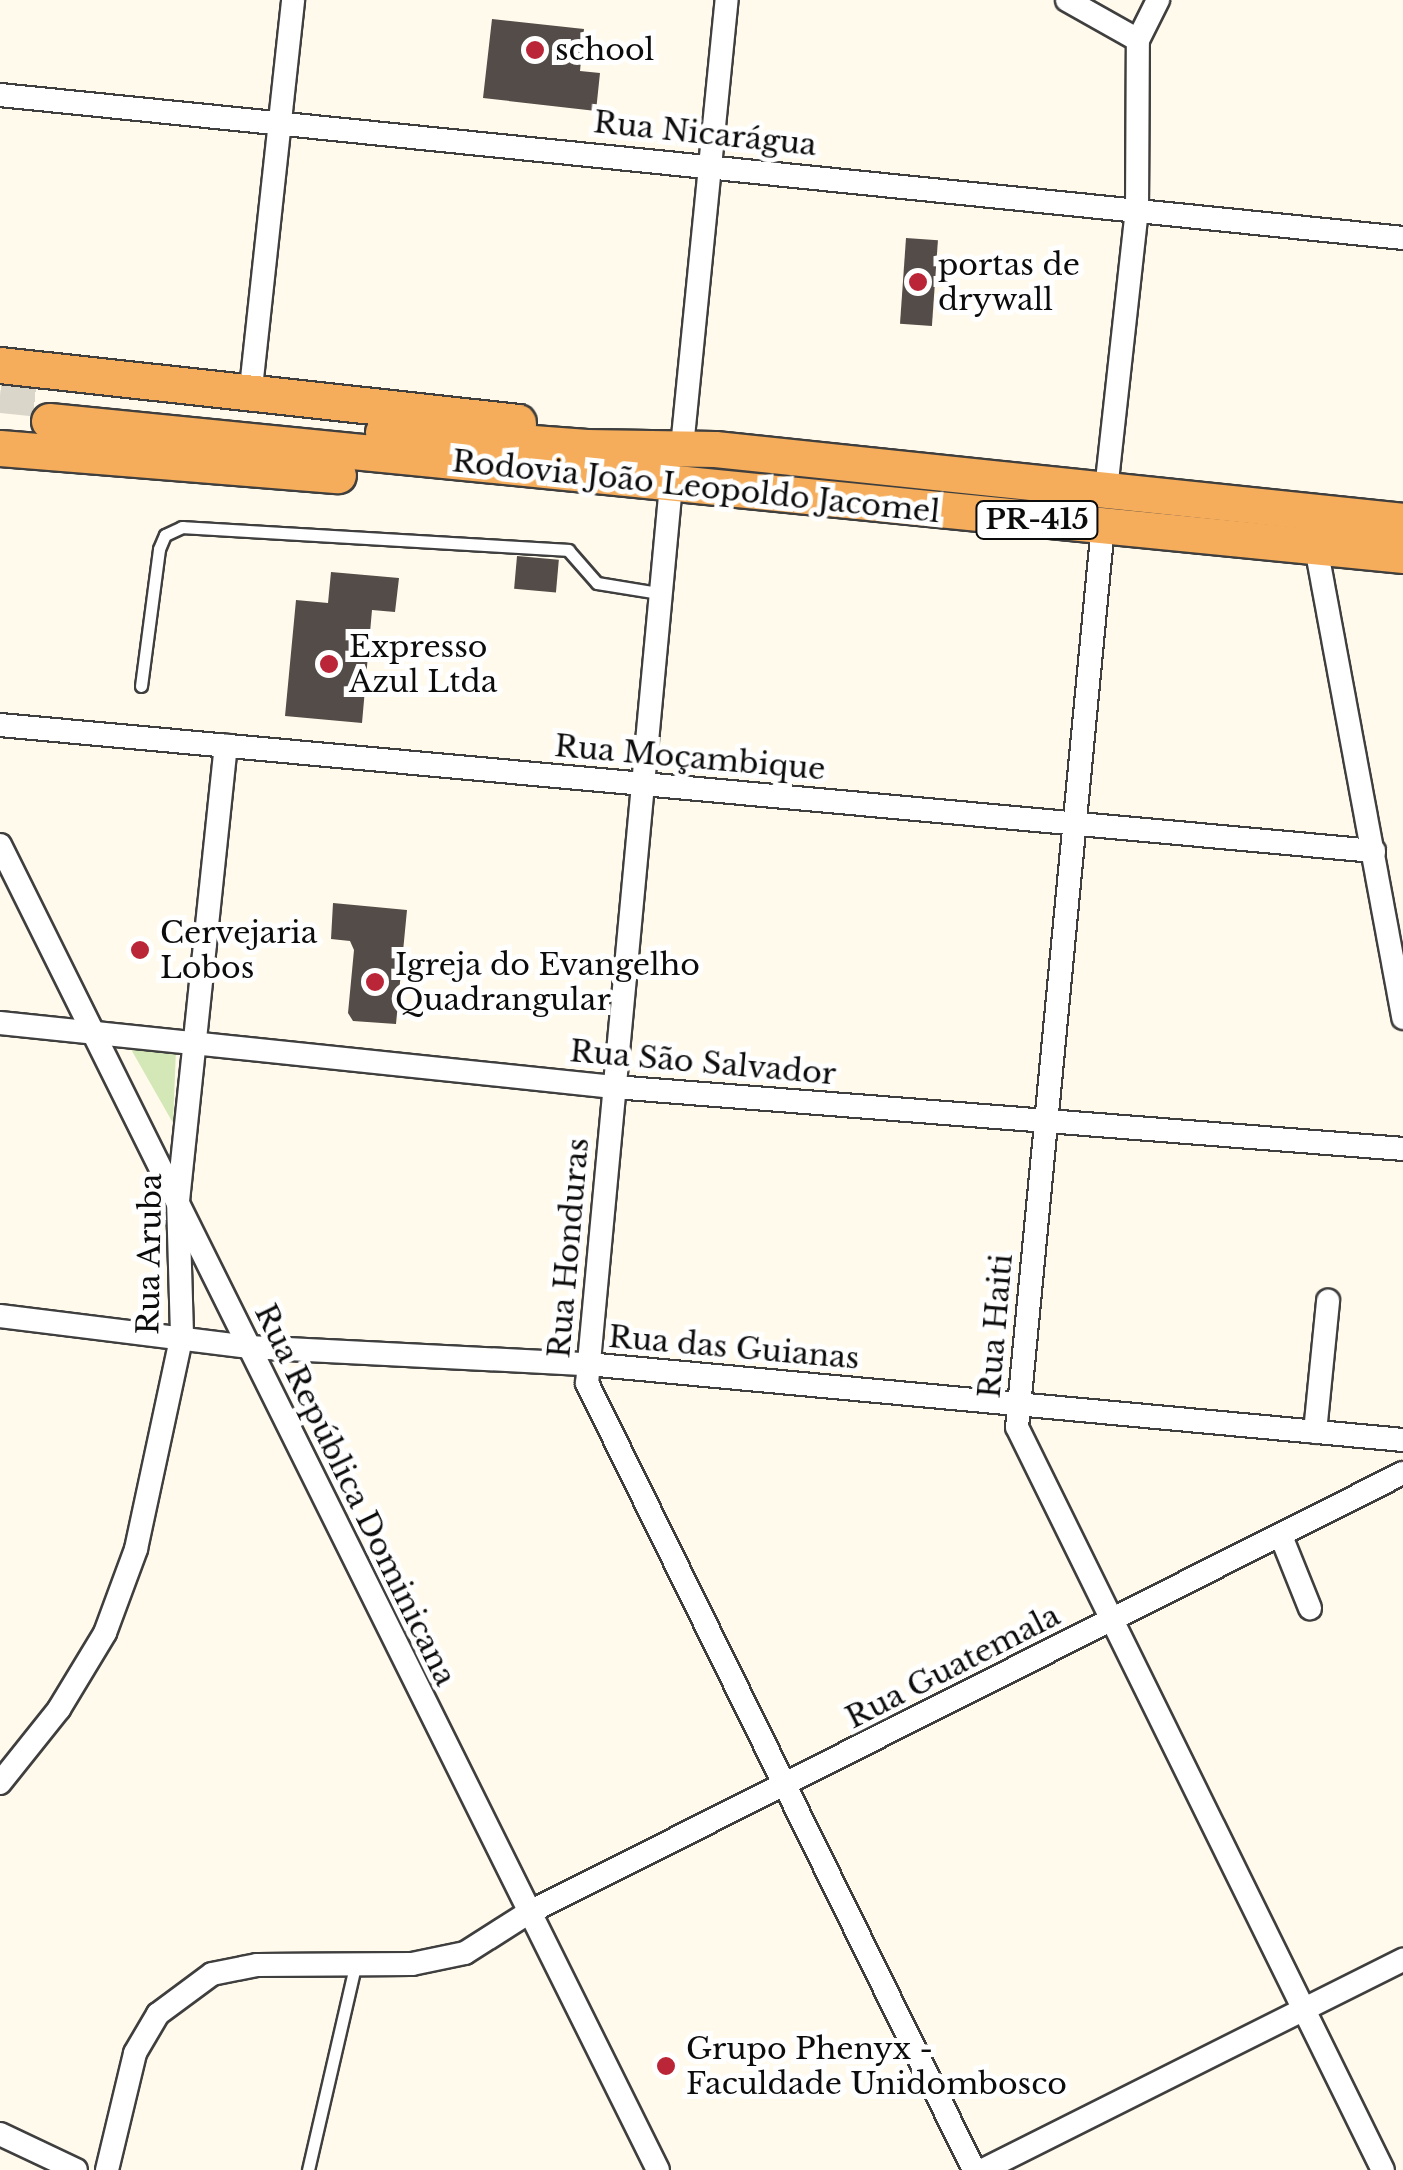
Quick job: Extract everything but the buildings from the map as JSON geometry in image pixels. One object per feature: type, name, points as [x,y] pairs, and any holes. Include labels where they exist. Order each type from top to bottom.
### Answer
[{"type":"highway","points":[[0,365],[252,388],[682,447]]},
{"type":"highway","name":"Rodovia João Leopoldo Jacomel","points":[[1403,521],[682,447],[470,439],[50,411],[564,474],[1403,555]]},
{"type":"highway","points":[[0,448],[419,481],[564,474]]},
{"type":"street","points":[[252,388],[293,0]]},
{"type":"street","points":[[682,447],[727,0]]},
{"type":"street","points":[[1067,0],[1138,40]]},
{"type":"street","points":[[1106,490],[1137,210],[1138,40],[1158,0]]},
{"type":"street","name":"Rua Nicarágua","points":[[0,95],[710,164],[1403,238]]},
{"type":"street","name":"Rua Honduras","points":[[671,485],[587,1364],[594,1407],[974,2170]]},
{"type":"street","name":"Rua Haiti","points":[[1103,526],[1017,1427],[1384,2170]]},
{"type":"street","points":[[1316,547],[1402,1010]]},
{"type":"street","name":"Rua Moçambique","points":[[0,725],[1374,851]]},
{"type":"street","name":"Rua Aruba","points":[[0,1783],[59,1709],[104,1633],[136,1550],[182,1334],[178,1201],[191,1043],[226,746]]},
{"type":"street","name":"Rua República Dominicana","points":[[0,845],[658,2170]]},
{"type":"street","name":"Rua São Salvador","points":[[0,1023],[614,1087],[1403,1150]]},
{"type":"street","points":[[1314,1432],[1328,1301]]},
{"type":"street","name":"Rua das Guianas","points":[[0,1316],[182,1334],[248,1346],[587,1364],[1403,1440]]},
{"type":"street","name":"Rua Guatemala","points":[[107,2170],[135,2053],[158,2014],[212,1974],[257,1966],[356,1968],[464,1953],[528,1913],[1403,1473]]},
{"type":"street","points":[[1281,1536],[1310,1608]]},
{"type":"street","points":[[983,2170],[1403,1960]]},
{"type":"street","points":[[0,2134],[76,2170]]},
{"type":"lane","points":[[141,686],[158,549],[164,535],[182,527],[568,550],[597,583],[659,593]]},
{"type":"lane","points":[[308,2170],[356,1968]]},
{"type":"green space","points":[[128,1044],[176,1049],[173,1123]]},
{"type":"tunnel","points":[[0,395],[51,400]]},
{"type":"place","name":"school","points":[[535,50]]},
{"type":"place","name":"portas de drywall","points":[[918,282]]},
{"type":"place","name":"Expresso Azul Ltda","points":[[329,664]]},
{"type":"place","name":"Cervejaria Lobos","points":[[140,950]]},
{"type":"place","name":"Igreja do Evangelho Quadrangular","points":[[375,982]]},
{"type":"place","name":"Grupo Phenyx - Faculdade Unidombosco","points":[[666,2066]]}]
